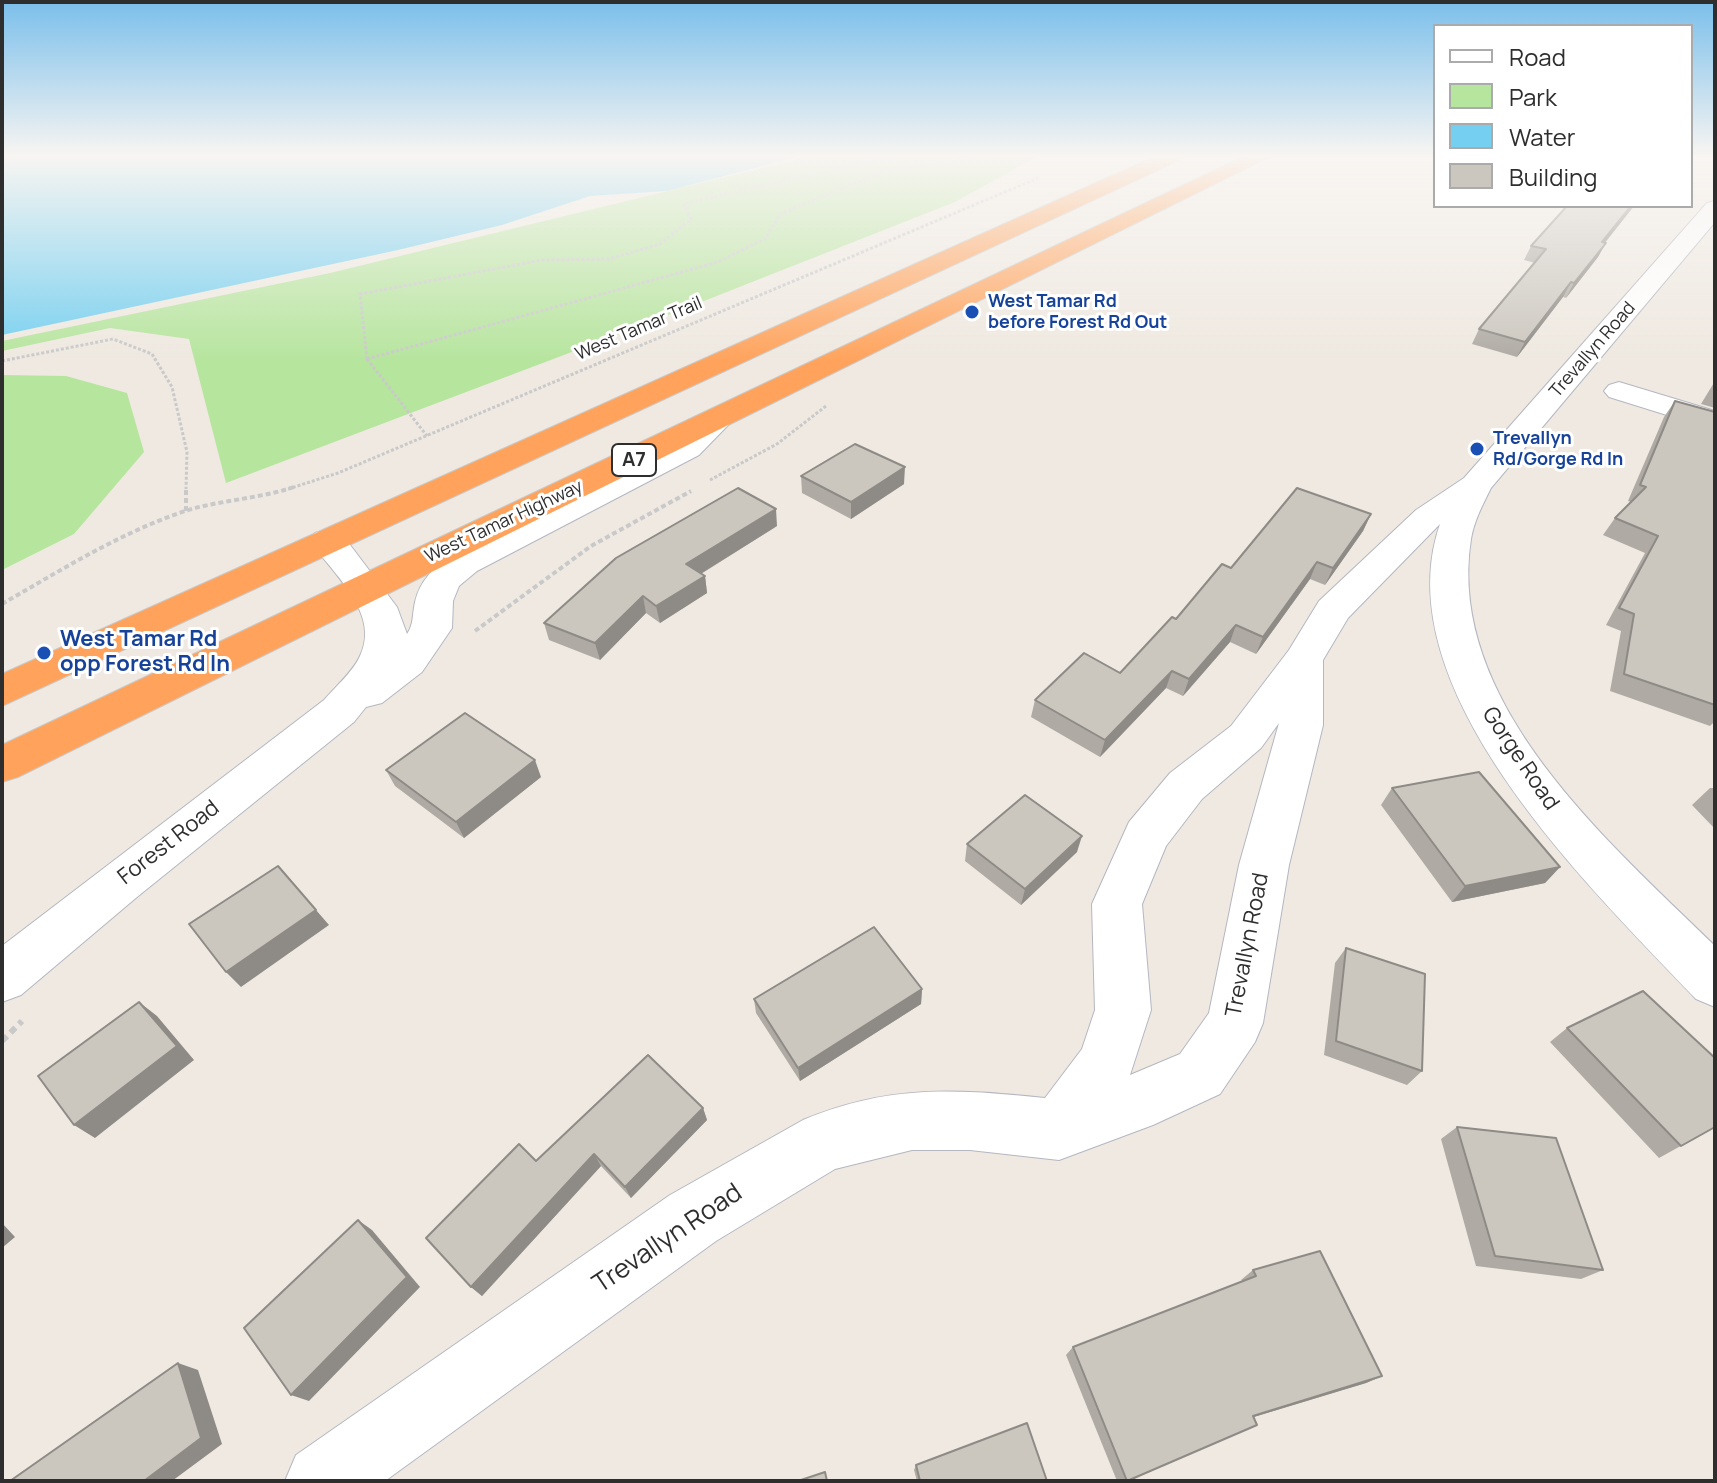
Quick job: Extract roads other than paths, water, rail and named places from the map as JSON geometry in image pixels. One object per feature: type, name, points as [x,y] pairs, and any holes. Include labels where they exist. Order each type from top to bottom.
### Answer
[{"type":"highway","name":"A7","points":[[2,691],[1025,223]]},
{"type":"highway","name":"West Tamar Highway","points":[[2,765],[1122,223]]},
{"type":"street","name":"Trevallyn Road","points":[[1059,1130],[1106,1064],[1123,1010],[1117,904],[1146,836],[1186,786],[1246,737],[1303,660],[1333,610],[1428,517],[1476,485],[1702,223]]},
{"type":"street","points":[[1619,391],[1715,421]]},
{"type":"street","name":"Forest Road","points":[[2,978],[119,882],[339,711],[408,662],[432,628],[434,601],[442,581],[464,563],[688,448],[720,418]]},
{"type":"street","name":"Gorge Road","points":[[1476,485],[1453,541],[1450,607],[1461,651],[1479,696],[1522,769],[1560,819],[1715,982]]},
{"type":"street","name":"Forest Road","points":[[328,541],[383,616],[387,635],[378,663],[339,711]]},
{"type":"street","name":"Trevallyn Road","points":[[322,1481],[693,1218],[824,1141],[912,1120],[970,1120],[1059,1130],[1153,1096],[1200,1074],[1235,1023],[1264,865],[1301,725],[1303,660]]},
{"type":"water","points":[[2,223],[507,223],[398,250],[2,335]]},
{"type":"place","name":"West Tamar Rd before Forest Rd Out","points":[[972,312]]},
{"type":"place","name":"Trevallyn Rd/Gorge Rd In","points":[[1477,449]]},
{"type":"place","name":"West Tamar Rd opp Forest Rd In","points":[[44,653]]}]
